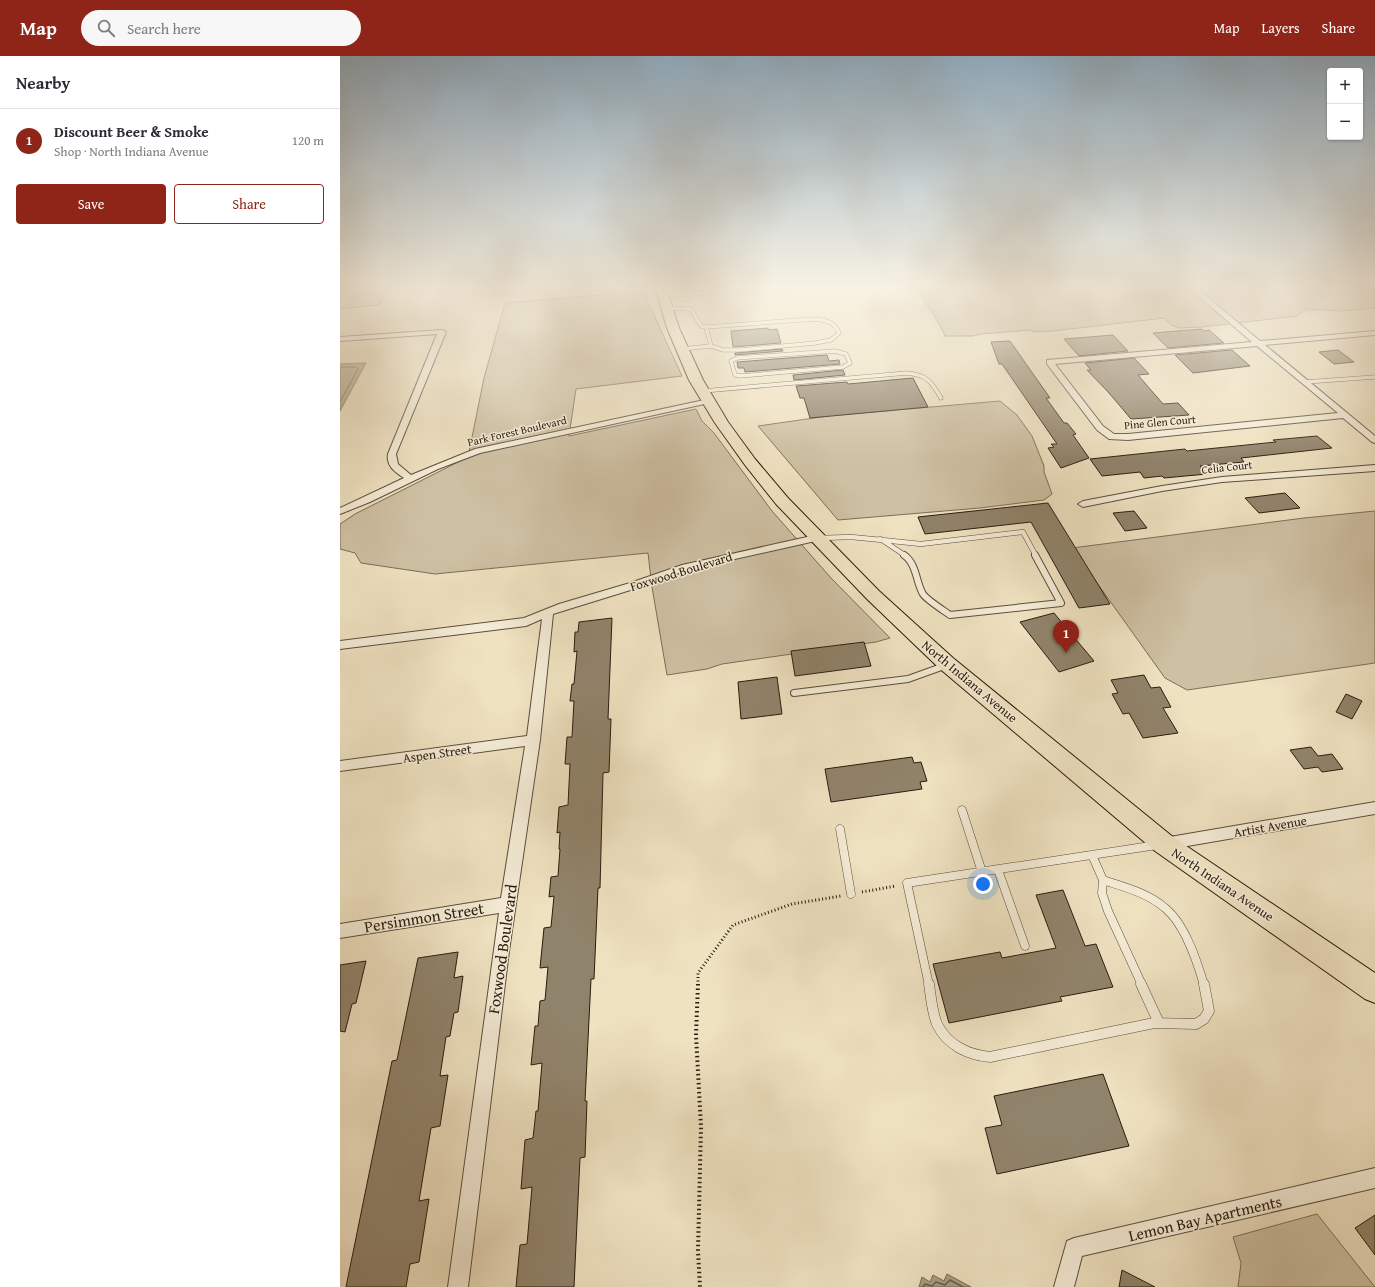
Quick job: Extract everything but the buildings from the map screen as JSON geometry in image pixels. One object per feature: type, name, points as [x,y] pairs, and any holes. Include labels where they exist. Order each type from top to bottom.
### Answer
[{"type":"main road","name":"North Indiana Avenue","points":[[680,344],[696,380],[722,423],[750,462],[816,538],[873,595],[948,664],[1164,844],[1375,988]]},
{"type":"street","points":[[410,478],[393,465],[391,460],[392,454],[437,344]]},
{"type":"street","name":"Pine Glen Court","points":[[1242,344],[1050,362],[1100,428],[1112,436],[1128,437],[1345,415]]},
{"type":"street","points":[[1260,344],[1375,440]]},
{"type":"street","name":"Park Forest Boulevard","points":[[340,511],[376,497],[410,478],[454,459],[478,451],[706,396]]},
{"type":"street","name":"Celia Court","points":[[1083,504],[1148,490],[1191,483],[1287,473],[1375,468]]},
{"type":"street","name":"Foxwood Boulevard","points":[[340,645],[526,622],[584,599],[628,587],[685,567],[732,555],[816,538]]},
{"type":"street","name":"Foxwood Boulevard","points":[[458,1287],[508,904],[534,740],[544,661],[548,612]]},
{"type":"street","name":"Aspen Street","points":[[340,766],[534,740]]},
{"type":"street","name":"Artist Avenue","points":[[1164,844],[1375,808]]},
{"type":"street","name":"Persimmon Street","points":[[340,931],[508,904]]},
{"type":"street","name":"Lemon Bay Apartments","points":[[1064,1287],[1074,1248],[1375,1178]]},
{"type":"lane","points":[[682,349],[711,346],[723,350],[740,350],[800,344]]},
{"type":"lane","points":[[835,351],[846,354],[850,363],[843,367],[767,374],[737,376],[735,375],[731,361],[737,358],[835,351]]},
{"type":"lane","points":[[767,374],[769,384]]},
{"type":"lane","points":[[706,396],[769,384],[917,374],[930,380],[941,398]]},
{"type":"lane","points":[[1305,382],[1375,377]]},
{"type":"lane","points":[[816,538],[851,537],[921,544],[1023,532],[1061,603],[950,615],[923,594],[917,575],[908,558],[880,540]]},
{"type":"lane","points":[[794,693],[908,679],[948,664]]},
{"type":"lane","points":[[962,810],[982,872]]},
{"type":"lane","points":[[840,829],[851,894]]},
{"type":"lane","points":[[1102,880],[1145,896],[1166,908],[1172,914],[1181,927],[1203,982],[1210,1008],[1207,1016],[1201,1022],[1192,1024],[1158,1023],[1078,1037],[991,1057],[974,1054],[950,1044],[937,1023],[907,884],[1164,844]]},
{"type":"lane","points":[[1092,855],[1102,880],[1102,893],[1108,911],[1158,1023]]},
{"type":"lane","points":[[998,870],[1025,946]]},
{"type":"path","points":[[700,1287],[698,1251],[701,1128],[696,1035],[698,973],[733,925],[792,904],[907,884]]},
{"type":"shaded area","points":[[493,344],[667,344],[682,376],[576,389],[569,436],[696,409],[702,421],[714,433],[772,511],[831,578],[890,638],[876,642],[722,664],[707,669],[667,675],[652,587],[648,553],[435,574],[361,563],[355,553],[340,549],[340,524],[355,514],[468,457],[484,378]]},
{"type":"shaded area","points":[[1000,401],[1017,415],[1032,436],[1044,466],[1044,472],[1052,494],[1044,500],[980,508],[838,520],[758,426],[828,416]]},
{"type":"shaded area","points":[[1375,511],[1375,663],[1187,690],[1165,678],[1072,548],[1304,518]]},
{"type":"shaded area","points":[[1317,1214],[1375,1287],[1238,1287],[1241,1263],[1233,1237]]},
{"type":"water","points":[[366,363],[340,411],[340,364]]},
{"type":"water","points":[[947,1274],[971,1287],[919,1287],[922,1277],[930,1282],[933,1275],[944,1281]]},
{"type":"place","name":"Discount Beer & Smoke","points":[[1066,653]]}]
